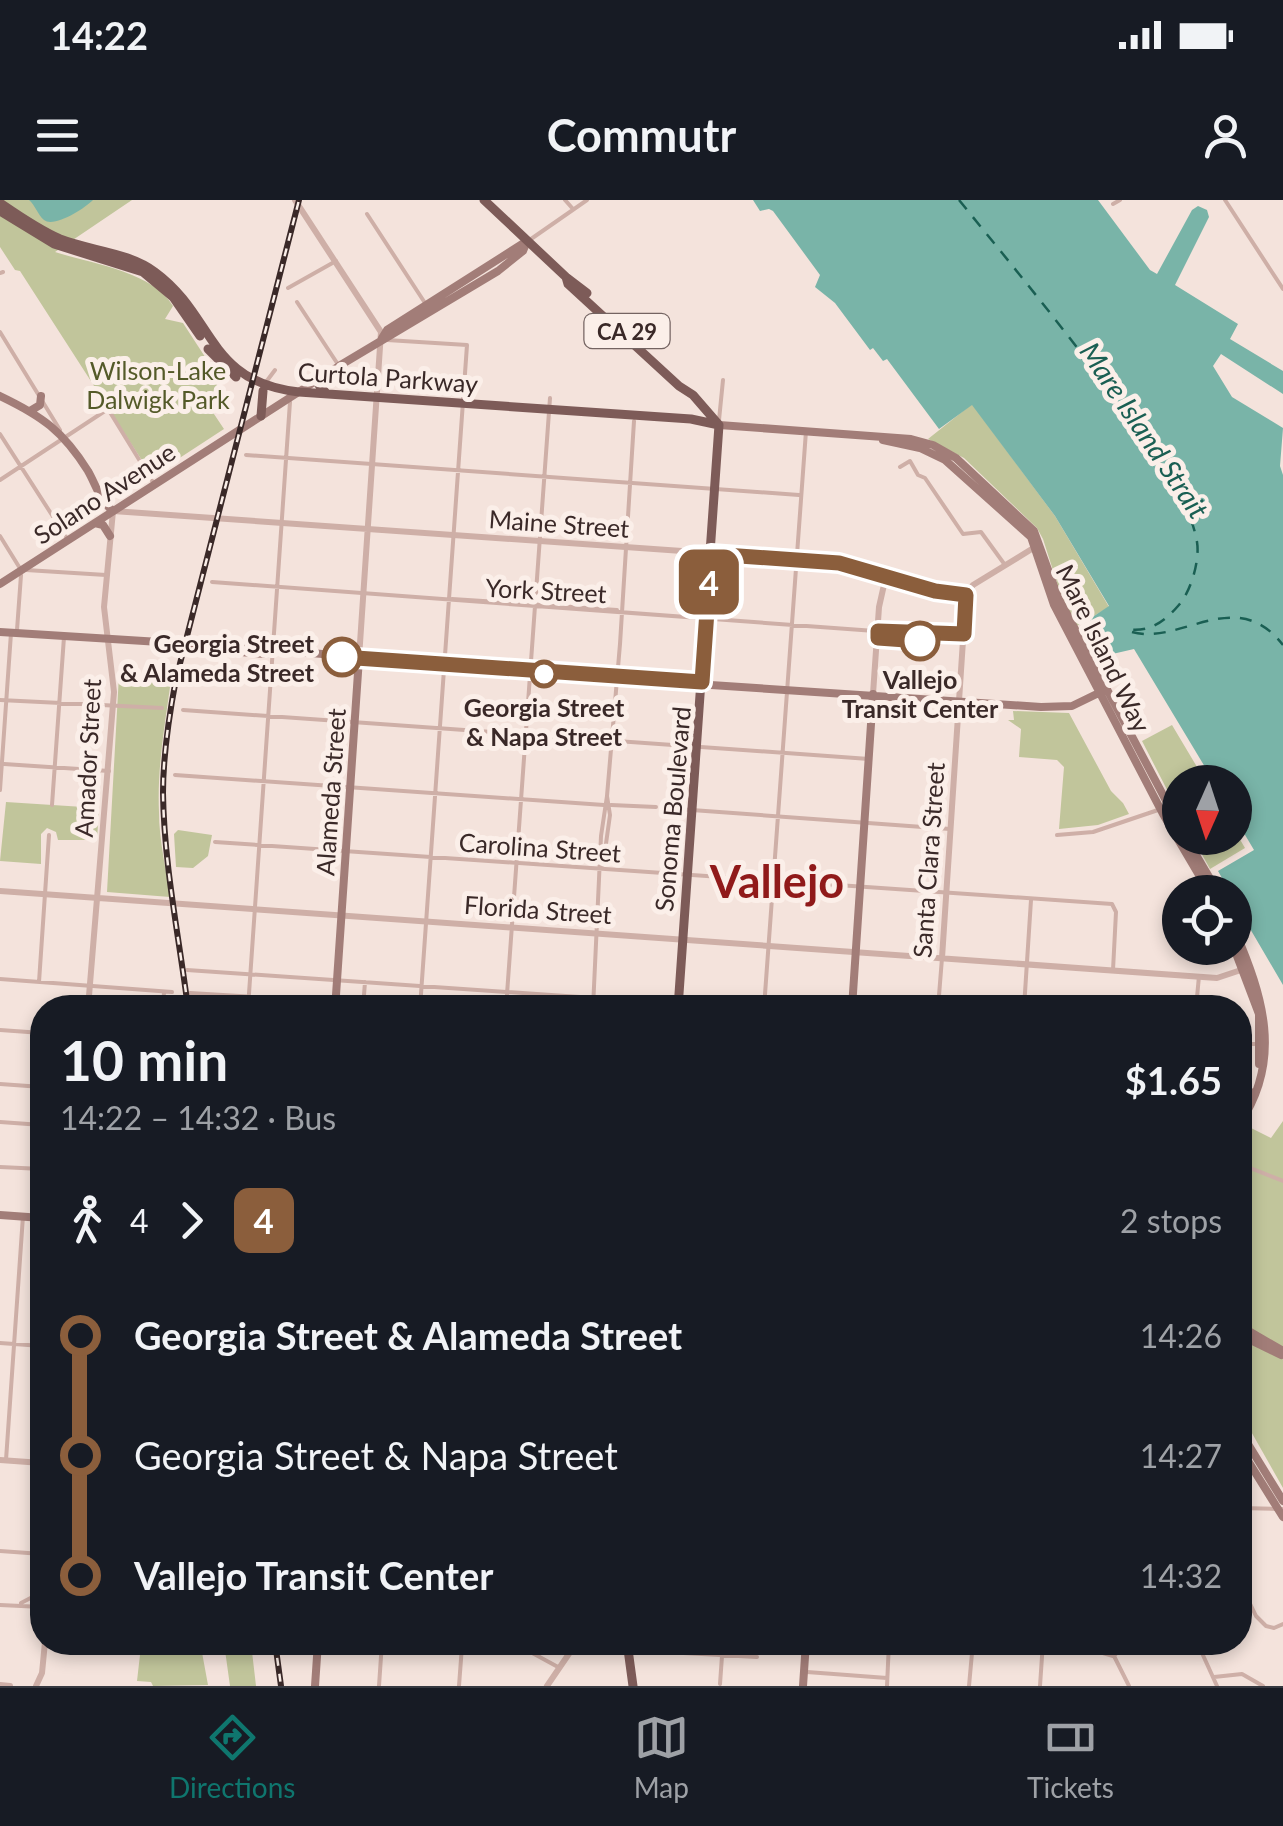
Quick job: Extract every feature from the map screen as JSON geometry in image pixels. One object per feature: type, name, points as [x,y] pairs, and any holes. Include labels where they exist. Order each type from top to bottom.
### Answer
[{"type":"main road","name":"CA 29","points":[[484,200],[646,357],[696,398],[719,425]]},
{"type":"main road","name":"Curtola Parkway","points":[[0,203],[54,236],[126,257],[155,272],[180,296],[221,356],[264,388]]},
{"type":"main road","name":"Curtola Parkway","points":[[0,211],[49,242],[129,266],[152,278],[177,302],[216,360],[238,378],[264,388],[377,400],[550,407],[719,425]]},
{"type":"main road","name":"Solano Avenue","points":[[0,584],[527,241]]},
{"type":"main road","points":[[322,376],[320,388],[326,393]]},
{"type":"main road","points":[[261,416],[264,388]]},
{"type":"main road","name":"Curtola Parkway","points":[[294,394],[326,393],[377,400]]},
{"type":"main road","points":[[0,396],[30,411],[62,435],[113,511]]},
{"type":"main road","points":[[30,411],[40,405],[42,396]]},
{"type":"main road","points":[[691,420],[700,412],[696,398]]},
{"type":"main road","name":"Curtola Parkway","points":[[550,407],[634,420],[879,438],[890,444],[931,448]]},
{"type":"main road","name":"Sonoma Boulevard","points":[[679,995],[719,425]]},
{"type":"main road","name":"Mare Island Way","points":[[931,448],[956,458],[1028,523],[1058,597],[1162,802]]},
{"type":"main road","points":[[94,523],[103,525],[110,536]]},
{"type":"main road","points":[[0,632],[1065,708],[1104,691]]},
{"type":"main road","name":"Alameda Street","points":[[338,995],[359,658]]},
{"type":"main road","points":[[853,995],[873,694]]},
{"type":"main road","points":[[1244,965],[1263,1005],[1266,1050],[1252,1101]]},
{"type":"main road","points":[[1245,965],[1258,1010],[1261,1044],[1252,1089]]},
{"type":"main road","points":[[0,1215],[30,1217]]},
{"type":"main road","points":[[1252,1334],[1283,1354]]},
{"type":"main road","points":[[1252,1340],[1283,1354]]},
{"type":"main road","points":[[1252,1453],[1282,1509]]},
{"type":"main road","points":[[1252,1468],[1270,1500],[1265,1510]]},
{"type":"main road","points":[[1264,1489],[1282,1509]]},
{"type":"main road","points":[[315,1686],[317,1655]]},
{"type":"main road","points":[[629,1655],[633,1686]]},
{"type":"main road","points":[[803,1686],[805,1655]]},
{"type":"street","points":[[295,200],[378,328],[381,339],[467,345],[421,995]]},
{"type":"street","points":[[565,200],[573,209]]},
{"type":"street","name":"Solano Avenue","points":[[527,241],[587,200]]},
{"type":"street","points":[[1114,204],[1120,200]]},
{"type":"street","points":[[1225,200],[1283,290]]},
{"type":"street","points":[[368,214],[428,307]]},
{"type":"street","points":[[288,288],[336,262]]},
{"type":"street","points":[[298,302],[338,366]]},
{"type":"street","points":[[0,332],[62,435]]},
{"type":"street","name":"Alameda Street","points":[[359,658],[381,339]]},
{"type":"street","points":[[264,388],[276,370]]},
{"type":"street","points":[[719,425],[723,380]]},
{"type":"street","points":[[249,995],[286,458],[294,394]]},
{"type":"street","points":[[507,995],[550,407]]},
{"type":"street","points":[[0,480],[62,435],[108,409],[154,484]]},
{"type":"street","points":[[594,995],[634,420]]},
{"type":"street","points":[[765,995],[806,431]]},
{"type":"street","points":[[0,434],[68,540]]},
{"type":"street","points":[[246,455],[801,495]]},
{"type":"street","points":[[900,467],[910,462],[963,534],[981,532],[1005,564]]},
{"type":"street","points":[[137,496],[136,505],[144,513]]},
{"type":"street","name":"Maine Street","points":[[113,511],[839,563],[935,591],[966,595]]},
{"type":"street","name":"Amador Street","points":[[89,995],[113,706],[104,616],[113,511]]},
{"type":"street","points":[[0,536],[21,570],[3,700],[0,790]]},
{"type":"street","points":[[966,595],[973,584],[1038,545]]},
{"type":"street","points":[[21,570],[106,575]]},
{"type":"street","points":[[873,694],[886,576]]},
{"type":"street","name":"York Street","points":[[212,582],[878,631]]},
{"type":"street","name":"Santa Clara Street","points":[[939,995],[966,595]]},
{"type":"street","points":[[96,639],[104,616]]},
{"type":"street","points":[[52,804],[64,637]]},
{"type":"street","points":[[3,700],[162,708]]},
{"type":"street","points":[[183,710],[869,759]]},
{"type":"street","points":[[2,764],[109,772]]},
{"type":"street","points":[[175,775],[656,808]]},
{"type":"street","points":[[1057,835],[1093,832],[1162,807]]},
{"type":"street","points":[[678,809],[950,829]]},
{"type":"street","points":[[39,982],[49,835]]},
{"type":"street","name":"Carolina Street","points":[[215,842],[1102,904],[1116,906],[1113,970]]},
{"type":"street","name":"Florida Street","points":[[0,891],[1217,978],[1246,968]]},
{"type":"street","points":[[1025,995],[1031,900]]},
{"type":"street","points":[[187,970],[565,995]]},
{"type":"street","points":[[1197,995],[1199,976]]},
{"type":"street","points":[[0,979],[172,992]]},
{"type":"street","points":[[364,995],[365,982]]},
{"type":"street","points":[[190,994],[205,995]]},
{"type":"street","points":[[0,1030],[30,1032]]},
{"type":"street","points":[[1252,1044],[1261,1044]]},
{"type":"street","points":[[0,1084],[30,1086]]},
{"type":"street","points":[[0,1122],[30,1125]]},
{"type":"street","points":[[0,1166],[30,1168]]},
{"type":"street","points":[[1252,1169],[1283,1182]]},
{"type":"street","points":[[24,1216],[3,1460],[30,1462]]},
{"type":"street","points":[[0,1344],[30,1345]]},
{"type":"street","points":[[1252,1509],[1282,1509]]},
{"type":"street","points":[[0,1551],[30,1553]]},
{"type":"street","points":[[16,1605],[30,1598]]},
{"type":"street","points":[[1252,1604],[1262,1623],[1274,1628],[1283,1624]]},
{"type":"street","points":[[0,1605],[30,1606]]},
{"type":"street","points":[[36,1686],[44,1655]]},
{"type":"street","points":[[379,1686],[381,1655]]},
{"type":"street","points":[[459,1686],[461,1655]]},
{"type":"street","points":[[536,1655],[559,1668]]},
{"type":"street","points":[[547,1686],[568,1655]]},
{"type":"street","points":[[720,1684],[722,1655]]},
{"type":"street","points":[[734,1655],[757,1657]]},
{"type":"street","points":[[886,1686],[888,1655]]},
{"type":"street","points":[[969,1686],[972,1655]]},
{"type":"street","points":[[1040,1686],[1043,1655]]},
{"type":"street","points":[[1110,1655],[1129,1686]]},
{"type":"street","points":[[1204,1655],[1218,1686]]},
{"type":"street","points":[[804,1672],[887,1678]]},
{"type":"street","points":[[1214,1677],[1242,1674],[1264,1686]]},
{"type":"green space","name":"Wilson-Lake Dalwigk Park","points":[[0,200],[132,200],[55,252],[120,270],[163,294],[173,306],[165,319],[183,323],[209,363],[219,391],[210,408],[224,429],[152,476],[20,271],[15,270],[0,247]]},
{"type":"green space","points":[[972,404],[1055,516],[1109,607],[1075,627],[1037,528],[964,458],[928,439]]},
{"type":"green space","points":[[119,675],[171,680],[159,795],[160,833],[170,897],[107,892]]},
{"type":"green space","points":[[1013,711],[1069,713],[1111,791],[1129,814],[1098,825],[1059,829],[1064,767],[1057,760],[1019,757],[1021,729],[1008,720],[1014,720]]},
{"type":"green space","points":[[1172,725],[1196,765],[1162,765],[1162,780],[1142,741]]},
{"type":"green space","points":[[6,802],[99,808],[97,840],[58,840],[56,832],[47,828],[41,834],[41,864],[0,861]]},
{"type":"green space","points":[[178,830],[212,835],[208,856],[193,868],[176,867],[174,834]]},
{"type":"green space","points":[[1202,855],[1233,855],[1210,869]]},
{"type":"green space","points":[[1283,1121],[1283,1488],[1252,1433],[1252,1128],[1271,1138]]},
{"type":"green space","points":[[140,1655],[202,1655],[208,1685],[153,1686],[151,1682],[137,1681]]},
{"type":"green space","points":[[226,1655],[252,1655],[256,1686],[230,1686]]},
{"type":"water","points":[[29,200],[93,200],[69,216],[49,222]]},
{"type":"water","name":"Mare Island Strait","points":[[753,200],[1098,200],[1157,274],[1192,210],[1198,206],[1207,210],[1209,217],[1175,285],[1238,324],[1230,339],[1283,371],[1283,394],[1221,354],[1213,366],[1232,397],[1283,428],[1283,985],[1252,932],[1252,875],[1220,875],[1218,871],[1252,855],[1254,850],[1252,765],[1204,765],[1134,649],[1108,655],[1088,620],[1109,606],[1055,516],[972,405],[939,429],[887,359],[883,361],[873,348],[870,350],[835,303],[815,287],[820,275],[773,211],[760,211]]},
{"type":"ferry route","points":[[959,200],[1115,399],[1164,468],[1188,512],[1198,549],[1187,593],[1173,612],[1155,625],[1126,629]]},
{"type":"ferry route","points":[[1132,632],[1150,634],[1227,618],[1246,619],[1265,628],[1283,645]]},
{"type":"railway","points":[[186,995],[164,820],[163,779],[169,721],[176,679],[299,200]]},
{"type":"railway","points":[[277,1655],[281,1686]]},
{"type":"bus line","name":"4","points":[[342,657],[702,682],[711,554],[839,563],[935,591],[966,595],[964,634],[878,631],[878,638],[920,641]]},
{"type":"place","name":"Vallejo Transit Center","points":[[920,641]]},
{"type":"place","name":"Georgia Street & Alameda Street","points":[[342,657]]},
{"type":"place","name":"Georgia Street & Napa Street","points":[[544,674]]},
{"type":"district","name":"Vallejo","points":[[777,881]]}]
